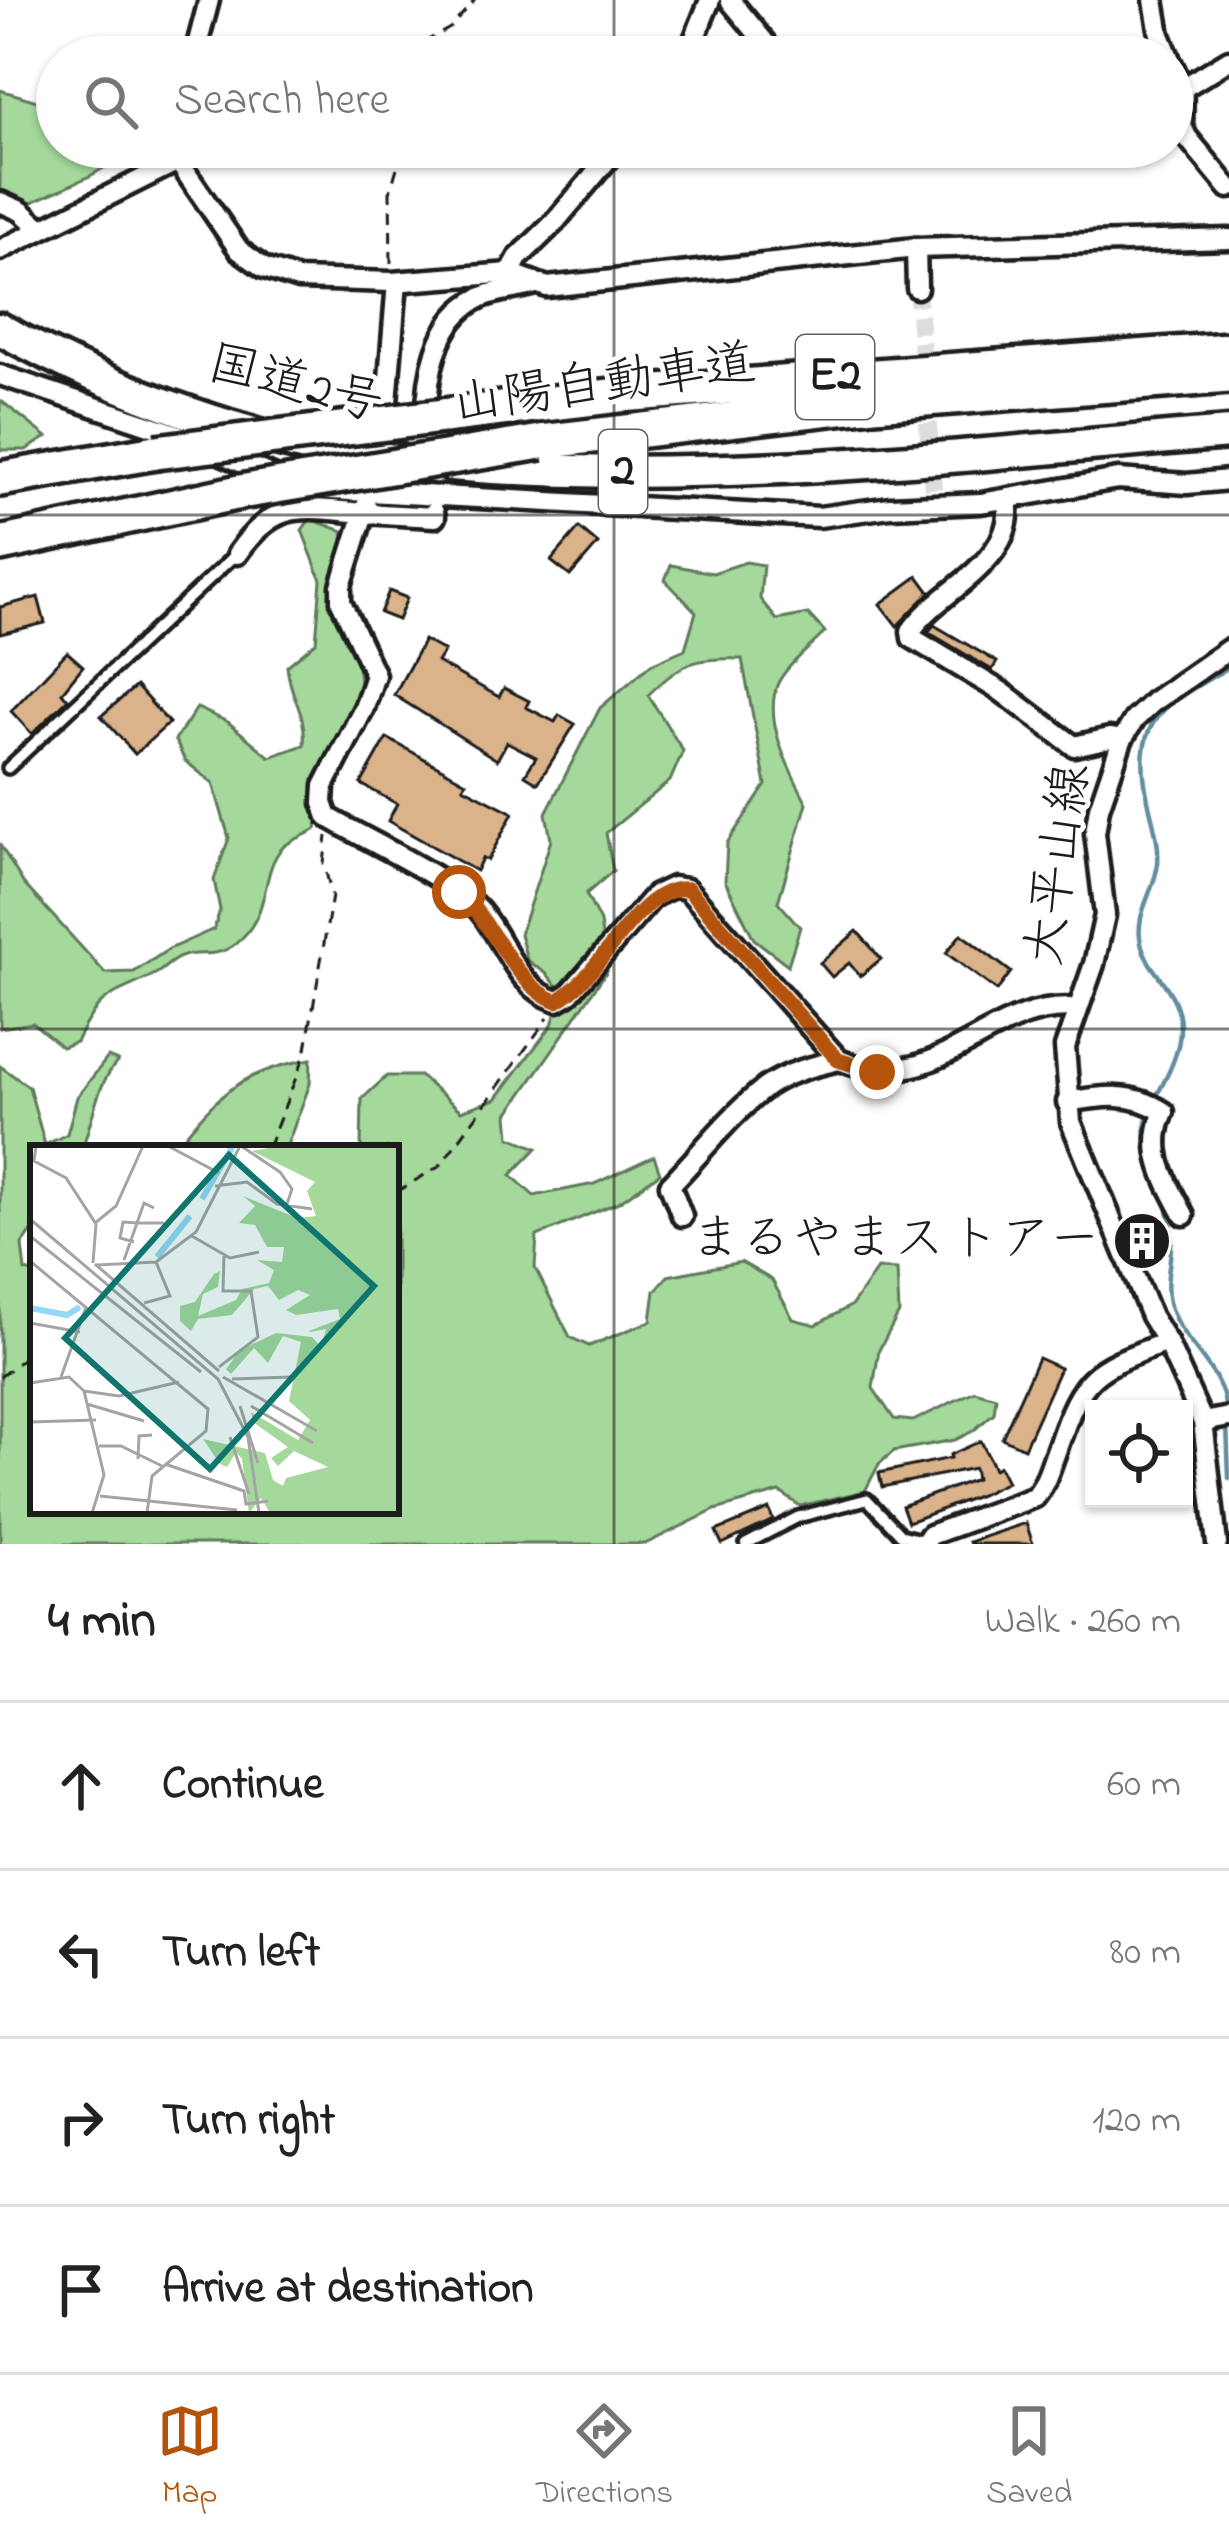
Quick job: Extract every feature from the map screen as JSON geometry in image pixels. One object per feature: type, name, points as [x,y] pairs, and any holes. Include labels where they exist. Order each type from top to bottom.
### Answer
[{"type":"highway","name":"国道2号","points":[[0,329],[82,370],[239,427],[378,459],[507,469],[737,471],[1229,433]]},
{"type":"highway","name":"山陽自動車道","points":[[0,479],[156,452],[435,425],[685,390],[1229,350]]},
{"type":"highway","name":"山陽自動車道","points":[[0,544],[240,492],[541,442],[874,404],[1229,376]]},
{"type":"street","points":[[199,36],[208,0]]},
{"type":"street","points":[[695,36],[710,0]]},
{"type":"street","points":[[730,0],[760,36]]},
{"type":"street","points":[[1154,0],[1160,36]]},
{"type":"street","points":[[1193,82],[1229,61]]},
{"type":"street","points":[[1193,144],[1229,188]]},
{"type":"street","points":[[0,250],[151,168]]},
{"type":"street","points":[[186,168],[239,250],[264,268],[298,279],[395,282],[510,273],[548,287],[916,248],[1229,238]]},
{"type":"street","points":[[510,273],[518,257],[554,224],[601,168]]},
{"type":"street","points":[[0,202],[21,211],[40,228]]},
{"type":"street","points":[[916,248],[917,288]]},
{"type":"street","points":[[395,282],[390,401],[341,586],[341,602],[375,675],[364,708],[324,786],[328,817],[459,892],[480,911],[533,991],[557,1001],[586,980],[654,896],[673,887],[688,889],[838,1060],[862,1070],[902,1071],[1038,1010],[1078,1009]]},
{"type":"street","points":[[435,425],[426,402],[446,328],[476,299],[535,284]]},
{"type":"street","points":[[0,375],[176,434],[264,474],[366,504],[435,518],[434,512]]},
{"type":"street","points":[[236,554],[256,526],[297,507],[366,504],[819,517],[933,497],[1007,499],[1118,479],[1187,484],[1229,480]]},
{"type":"street","points":[[1007,499],[1009,520],[980,572],[923,613],[912,638],[1001,692],[1074,746],[1122,740]]},
{"type":"street","name":"大平山線","points":[[1221,1538],[1218,1419],[1150,1316],[1081,1148],[1067,1102],[1065,1047],[1094,964],[1105,915],[1095,833],[1122,740],[1153,702],[1229,649]]},
{"type":"street","points":[[682,1216],[670,1185],[766,1087],[794,1072],[838,1060]]},
{"type":"street","points":[[1067,1102],[1107,1095],[1152,1104],[1164,1112],[1155,1143],[1160,1169],[1184,1215]]},
{"type":"street","points":[[924,1543],[930,1535],[1035,1497],[1045,1484],[1074,1396],[1108,1364],[1167,1342]]},
{"type":"lane","points":[[8,768],[236,554]]},
{"type":"lane","points":[[747,1544],[798,1517],[867,1499],[902,1535],[924,1543]]},
{"type":"path","points":[[436,36],[450,28],[476,0]]},
{"type":"path","points":[[395,282],[390,192],[397,168]]},
{"type":"path","points":[[269,1145],[305,1055],[332,896],[324,864],[328,817]]},
{"type":"path","points":[[399,1190],[440,1166],[533,1042],[557,1001]]},
{"type":"path","points":[[0,1377],[30,1352]]},
{"type":"green space","points":[[0,90],[36,101],[36,168],[104,168],[0,217]]},
{"type":"green space","points":[[0,400],[47,437],[26,450],[0,450]]},
{"type":"green space","points":[[310,519],[343,531],[333,595],[360,675],[358,704],[316,829],[286,844],[276,857],[257,915],[232,946],[178,958],[109,997],[93,1012],[76,1042],[62,1047],[33,1023],[0,1028],[0,845],[24,884],[105,973],[134,972],[169,949],[214,929],[220,910],[214,880],[229,838],[213,783],[185,761],[175,740],[197,708],[228,722],[270,757],[304,745],[303,723],[287,666],[316,642],[321,580],[302,530]]},
{"type":"green space","points":[[746,562],[763,565],[760,599],[777,620],[808,614],[825,632],[787,670],[774,697],[780,745],[807,803],[778,902],[800,927],[788,965],[754,939],[725,881],[727,843],[766,785],[742,659],[690,664],[648,695],[683,751],[670,781],[606,833],[613,871],[586,894],[600,922],[607,971],[508,1114],[510,1137],[537,1148],[511,1175],[534,1196],[594,1184],[654,1156],[660,1173],[619,1202],[537,1236],[535,1268],[570,1337],[589,1346],[651,1321],[655,1291],[668,1276],[741,1262],[772,1280],[793,1319],[816,1325],[852,1305],[877,1269],[897,1270],[899,1313],[879,1350],[873,1388],[894,1419],[913,1421],[975,1391],[996,1397],[994,1413],[955,1440],[894,1451],[879,1464],[865,1491],[800,1506],[780,1492],[715,1510],[645,1544],[0,1544],[0,1066],[29,1087],[45,1145],[30,1145],[30,1234],[22,1245],[25,1271],[30,1272],[30,1514],[399,1514],[399,1145],[361,1145],[362,1099],[387,1076],[420,1076],[461,1111],[496,1099],[552,1025],[562,992],[527,960],[520,934],[551,840],[546,813],[600,708],[651,664],[685,649],[696,612],[665,580],[671,565],[713,573]]},
{"type":"green space","points":[[108,1057],[118,1061],[100,1091],[83,1145],[45,1145],[67,1134],[77,1097]]},
{"type":"green space","points":[[311,1059],[310,1084],[287,1145],[177,1145],[232,1088]]},
{"type":"building","points":[[579,528],[598,544],[570,576],[551,561]]},
{"type":"building","points":[[918,576],[930,592],[897,626],[880,604]]},
{"type":"building","points":[[389,591],[407,598],[398,620],[380,613]]},
{"type":"building","points":[[38,597],[45,623],[0,634],[0,607]]},
{"type":"building","points":[[934,625],[997,662],[992,670],[928,632]]},
{"type":"building","points":[[424,640],[444,651],[437,662],[499,697],[504,688],[529,701],[526,707],[555,722],[559,715],[575,724],[538,783],[525,775],[536,757],[507,742],[497,760],[394,695]]},
{"type":"building","points":[[67,652],[83,666],[62,692],[68,699],[32,734],[11,711]]},
{"type":"building","points":[[136,686],[169,723],[135,754],[101,716]]},
{"type":"building","points":[[387,738],[513,813],[488,860],[482,858],[476,871],[388,821],[397,804],[361,784]]},
{"type":"building","points":[[857,931],[881,959],[860,976],[849,963],[832,977],[820,963]]},
{"type":"building","points":[[961,934],[1011,972],[997,991],[946,953]]},
{"type":"building","name":"まるやまストアー","points":[[1143,1220],[1155,1257],[1143,1261],[1129,1225]]},
{"type":"building","points":[[1038,1358],[1060,1368],[1024,1448],[1002,1438]]},
{"type":"building","points":[[981,1441],[994,1469],[999,1466],[1007,1482],[980,1495],[908,1522],[902,1506],[976,1479],[974,1468],[882,1487],[879,1473],[951,1458]]},
{"type":"building","points":[[769,1509],[773,1520],[722,1544],[716,1531]]},
{"type":"building","points":[[1026,1523],[1033,1544],[969,1542]]},
{"type":"waterway","points":[[1153,1102],[1172,1065],[1180,1025],[1173,998],[1141,943],[1143,912],[1158,855],[1144,749],[1149,731],[1170,704],[1229,667]]},
{"type":"waterway","points":[[1148,1112],[1146,1147],[1171,1227],[1168,1299],[1177,1323],[1219,1384],[1226,1413]]},
{"type":"waterway","points":[[1227,1424],[1229,1478]]},
{"type":"tunnel","points":[[917,288],[933,489]]},
{"type":"place","name":"まるやまストアー","points":[[1142,1241]]},
{"type":"route","points":[[459,892],[480,911],[533,991],[557,1001],[586,980],[654,896],[673,887],[688,889],[838,1060],[877,1072]]}]
